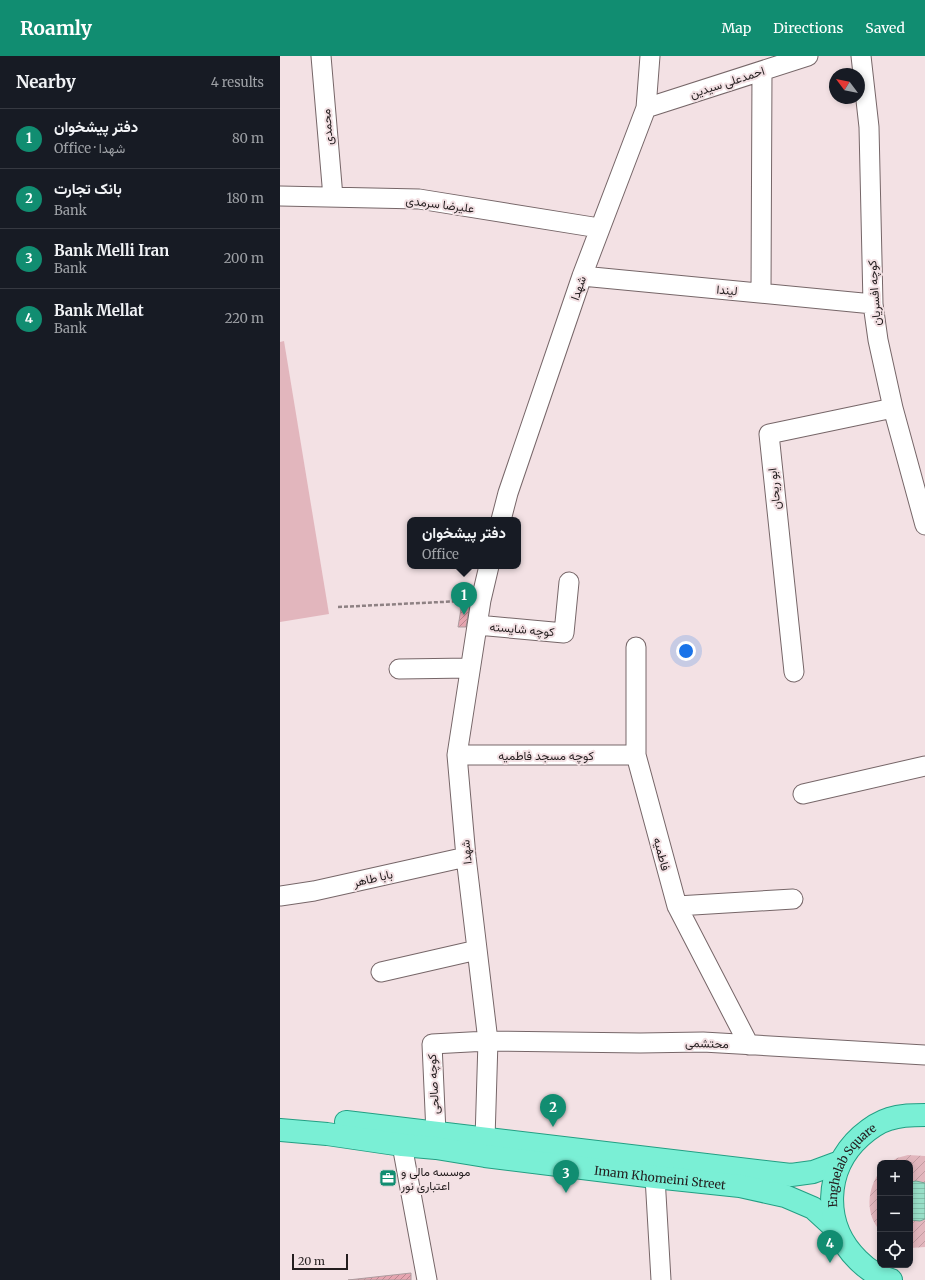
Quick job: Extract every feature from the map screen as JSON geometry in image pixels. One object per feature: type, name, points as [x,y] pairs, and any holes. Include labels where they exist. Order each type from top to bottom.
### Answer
[{"type":"main road","name":"Imam Khomeini Street","points":[[280,1114],[791,1175],[813,1172],[840,1162]]},
{"type":"main road","name":"Enghelab Square","points":[[892,1280],[867,1269],[849,1252],[837,1230],[832,1208],[833,1184],[840,1162],[852,1144],[868,1129],[888,1119],[910,1115],[925,1115]]},
{"type":"main road","name":"Imam Khomeini Street","points":[[280,1130],[327,1134],[402,1146],[436,1148],[485,1156],[740,1186],[785,1196],[812,1208],[837,1230]]},
{"type":"street","name":"محمدی","points":[[321,56],[333,197]]},
{"type":"street","name":"شهدا","points":[[502,517],[508,492],[582,276],[599,228],[646,108],[650,56]]},
{"type":"street","name":"احمدعلی سیدین","points":[[646,108],[808,56]]},
{"type":"street","name":"کوچه افسریان","points":[[861,56],[869,128],[873,304],[878,340],[893,408],[925,525]]},
{"type":"street","points":[[761,293],[762,71]]},
{"type":"street","name":"علیرضا سرمدی","points":[[280,196],[419,199],[599,228]]},
{"type":"street","name":"لیندا","points":[[582,276],[873,304]]},
{"type":"street","name":"ابو ریحان","points":[[794,672],[768,434],[893,408]]},
{"type":"street","name":"شهدا","points":[[485,1139],[488,1041],[466,857],[457,755],[481,600],[488,569]]},
{"type":"street","name":"کوچه شایسته","points":[[477,625],[564,633],[569,582]]},
{"type":"street","name":"فاطمیه","points":[[636,647],[636,755],[676,906],[749,1045]]},
{"type":"street","points":[[399,669],[470,668]]},
{"type":"street","name":"کوچه مسجد فاطمیه","points":[[457,755],[636,755]]},
{"type":"street","points":[[803,794],[925,766]]},
{"type":"street","name":"بابا طاهر","points":[[280,896],[314,891],[466,857]]},
{"type":"street","points":[[676,906],[793,899]]},
{"type":"street","points":[[381,972],[477,950]]},
{"type":"street","name":"محتشمی","points":[[488,1041],[640,1043],[703,1042],[925,1055]]},
{"type":"street","name":"کوچه صالحی","points":[[436,1133],[432,1044],[488,1041]]},
{"type":"street","points":[[402,1146],[427,1280]]},
{"type":"street","points":[[655,1177],[661,1280]]},
{"type":"path","points":[[338,607],[481,600]]},
{"type":"shaded area","points":[[284,341],[329,614],[280,622],[280,342]]},
{"type":"shaded area","points":[[908,1155],[925,1156],[925,1247],[913,1248],[913,1160],[894,1160]]},
{"type":"shaded area","points":[[877,1176],[877,1227],[870,1209],[870,1194]]},
{"type":"shaded area","points":[[913,1182],[925,1183],[925,1219],[920,1221],[913,1220]]},
{"type":"building","points":[[462,603],[470,603],[466,627],[458,627]]},
{"type":"building","points":[[411,1273],[411,1280],[348,1280]]},
{"type":"place","name":"دفتر پیشخوان","points":[[464,615]]},
{"type":"place","name":"بانک تجارت","points":[[553,1127]]},
{"type":"place","name":"موسسه مالی و اعتباری نور","points":[[388,1178]]},
{"type":"place","name":"Bank Melli Iran","points":[[566,1193]]},
{"type":"place","name":"Bank Mellat","points":[[830,1263]]}]
